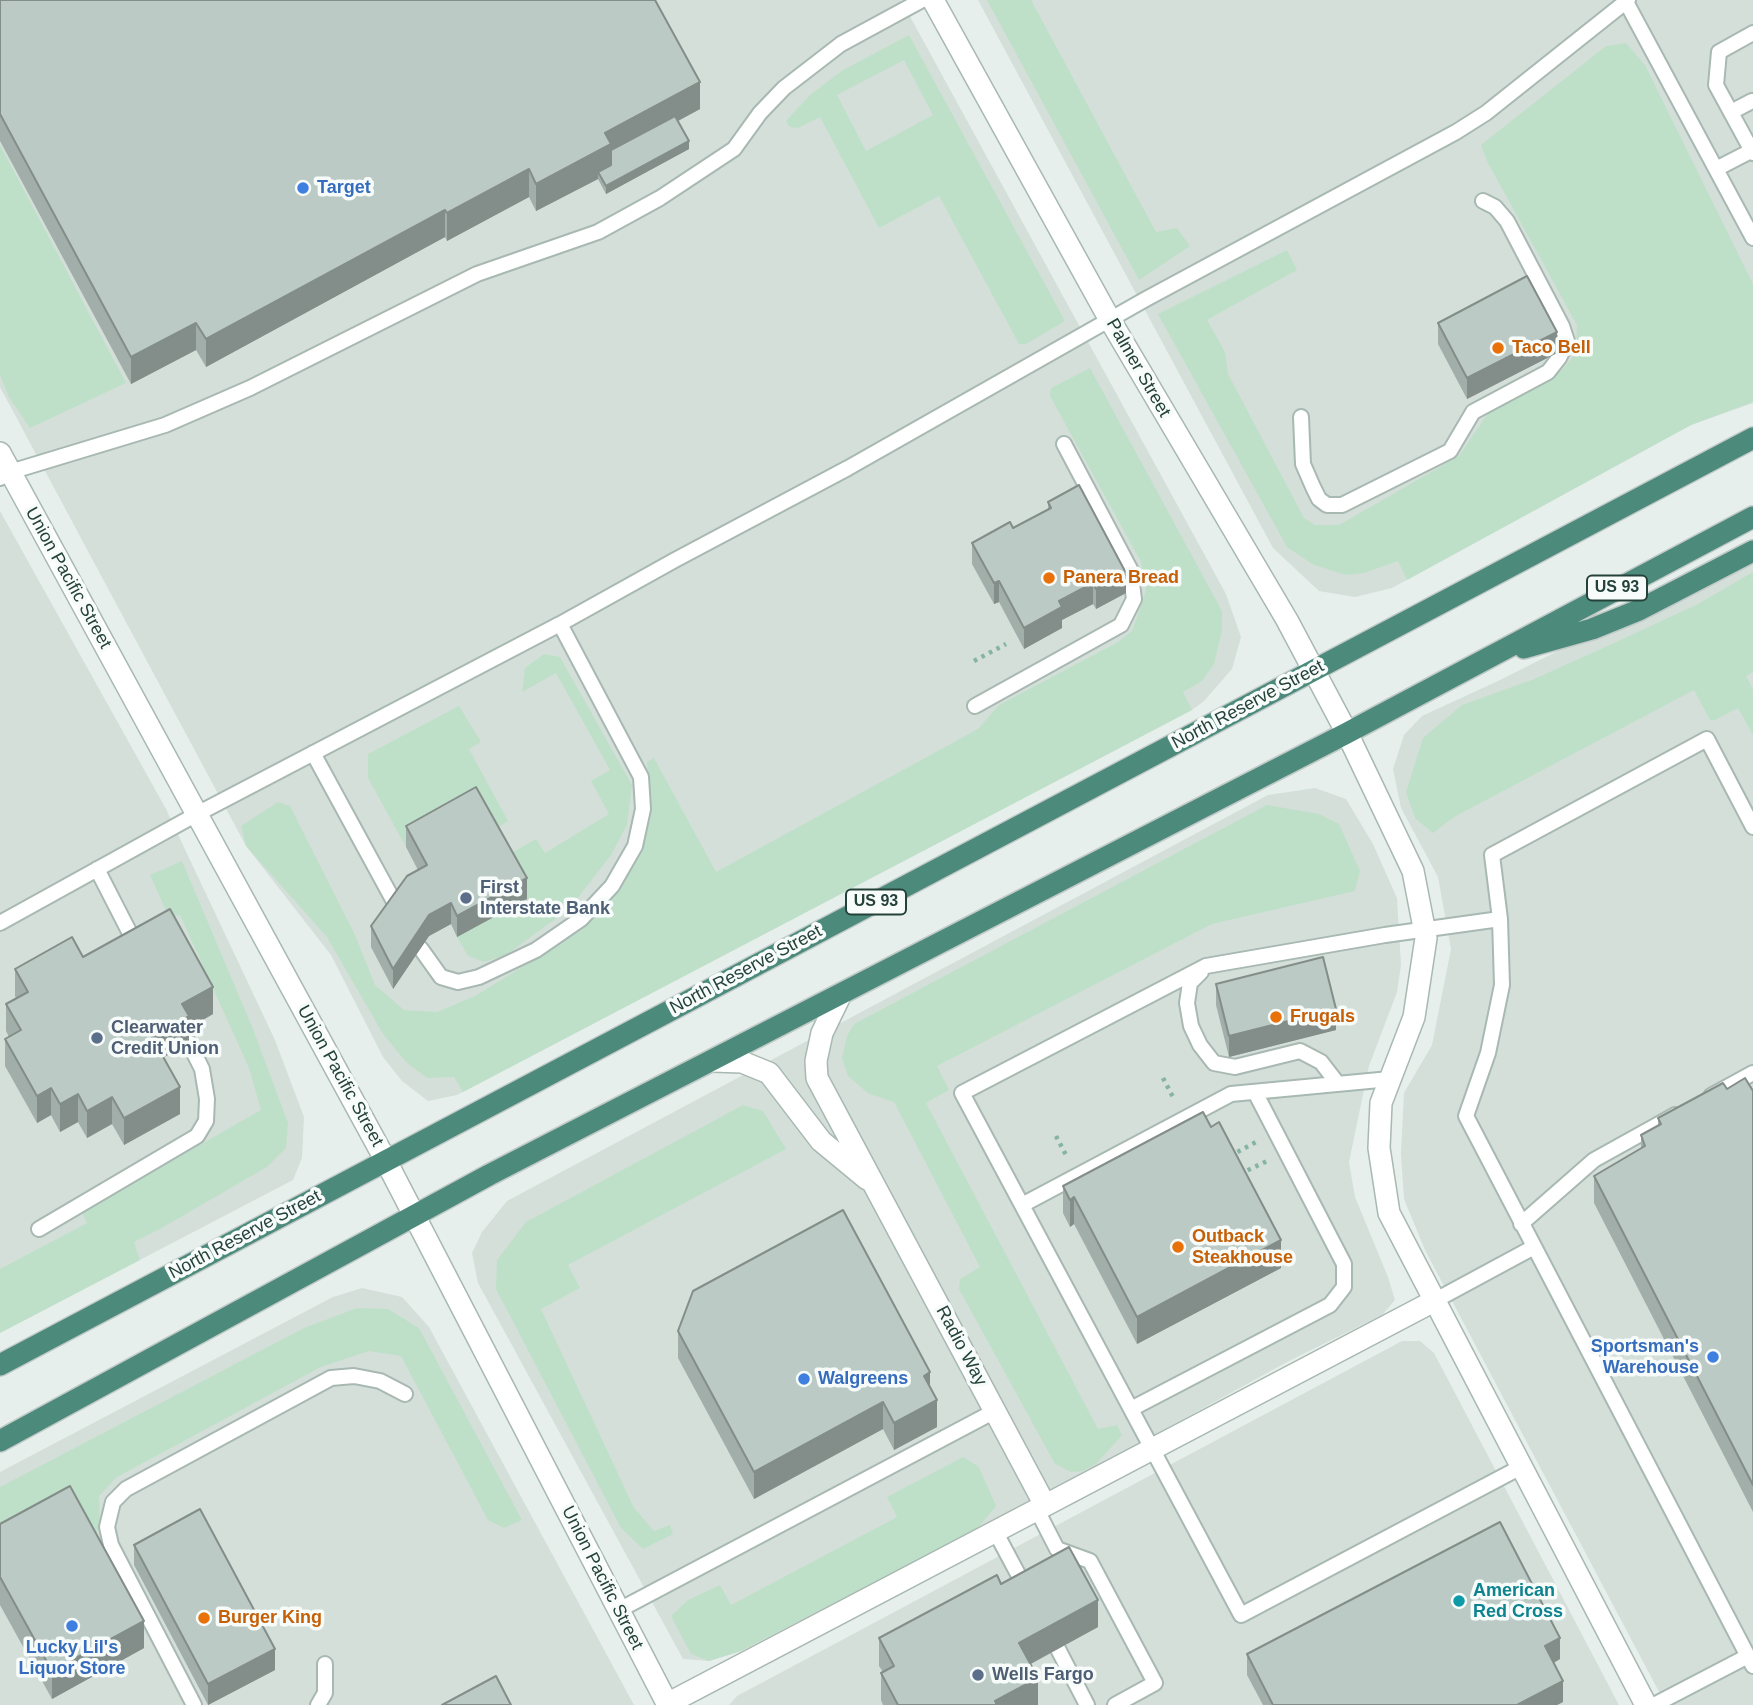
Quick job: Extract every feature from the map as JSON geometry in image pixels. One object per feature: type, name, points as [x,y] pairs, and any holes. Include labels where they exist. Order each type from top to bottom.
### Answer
[{"type":"highway","name":"North Reserve Street","points":[[0,1365],[1753,438]]},
{"type":"highway","name":"US 93","points":[[0,1441],[489,1175],[1347,733],[1753,517]]},
{"type":"highway","points":[[1482,660],[1592,629],[1639,610],[1753,551]]},
{"type":"street","name":"Palmer Street","points":[[933,0],[1110,320],[1315,670],[1413,871],[1426,938],[1414,1017],[1381,1103],[1378,1148],[1388,1213],[1646,1705]]},
{"type":"street","name":"Union Pacific Street","points":[[0,453],[5,475],[197,814],[416,1216],[667,1704]]},
{"type":"street","name":"Radio Way","points":[[840,996],[822,1033],[816,1061],[817,1078],[995,1411],[1041,1507]]},
{"type":"street","name":"Radio Way","points":[[713,1060],[742,1062],[769,1073],[821,1141],[876,1187]]},
{"type":"street","points":[[667,1704],[1434,1301]]},
{"type":"lane","points":[[5,475],[165,425],[250,388],[477,274],[598,232],[660,198],[734,149],[760,113],[784,88],[841,44],[922,0]]},
{"type":"lane","points":[[0,923],[197,814],[560,624],[848,468],[1486,113],[1626,0],[1753,238]]},
{"type":"lane","points":[[1716,169],[1753,151],[1716,85],[1719,52],[1753,33]]},
{"type":"lane","points":[[1731,112],[1752,101]]},
{"type":"lane","points":[[1301,416],[1304,464],[1313,487],[1319,499],[1327,505],[1342,505],[1450,451],[1473,412],[1548,372],[1567,341],[1562,326],[1507,221],[1495,207],[1483,201]]},
{"type":"lane","points":[[975,706],[1121,625],[1134,599],[1130,569],[1064,444]]},
{"type":"lane","points":[[421,949],[441,977],[458,982],[479,977],[537,950],[581,919],[612,886],[635,846],[643,809],[641,777],[560,624]]},
{"type":"lane","points":[[1654,1705],[1750,1661],[1466,1116],[1488,1053],[1502,985],[1500,919],[1492,855],[1707,739],[1753,827]]},
{"type":"lane","points":[[313,752],[398,909]]},
{"type":"lane","points":[[97,869],[140,953]]},
{"type":"lane","points":[[1500,919],[1424,929],[1206,966],[962,1093],[1241,1615],[1521,1467]]},
{"type":"lane","points":[[1206,966],[1190,983],[1186,1003],[1191,1026],[1200,1045],[1214,1063],[1236,1067],[1300,1051],[1321,1062],[1338,1084]]},
{"type":"lane","points":[[39,1229],[197,1136],[206,1121],[206,1098],[202,1069],[188,1043]]},
{"type":"lane","points":[[1521,1224],[1594,1160],[1753,1073]]},
{"type":"lane","points":[[1022,1205],[1231,1094],[1390,1079]]},
{"type":"lane","points":[[1132,1409],[1330,1305],[1344,1287],[1344,1264],[1255,1092]]},
{"type":"lane","points":[[1434,1301],[1534,1247]]},
{"type":"lane","points":[[194,1705],[111,1545],[107,1527],[113,1502],[126,1489],[331,1378],[367,1378],[380,1381],[405,1394]]},
{"type":"lane","points":[[619,1610],[995,1411]]},
{"type":"lane","points":[[1041,1507],[1057,1549],[1090,1561],[1155,1684],[1115,1705]]},
{"type":"lane","points":[[995,1531],[1030,1596]]},
{"type":"lane","points":[[1058,1649],[1087,1705]]},
{"type":"lane","points":[[318,1705],[325,1693],[325,1664]]},
{"type":"path","points":[[974,661],[1006,644]]},
{"type":"path","points":[[1163,1078],[1175,1099]]},
{"type":"path","points":[[1056,1136],[1066,1156]]},
{"type":"path","points":[[1230,1156],[1257,1141]]},
{"type":"path","points":[[1240,1175],[1268,1160]]},
{"type":"shaded area","points":[[0,0],[901,0],[1226,594],[1241,637],[1232,669],[1204,701],[1192,710],[457,1095],[428,1101],[402,1081],[383,1057],[331,955],[246,846],[0,387]]},
{"type":"shaded area","points":[[978,0],[1753,0],[1753,403],[1691,425],[1392,588],[1355,597],[1319,591],[1273,548]]},
{"type":"shaded area","points":[[0,511],[166,809],[275,1040],[304,1117],[302,1158],[293,1180],[0,1333]]},
{"type":"shaded area","points":[[1753,553],[1753,1705],[1666,1705],[1425,1250],[1404,1199],[1401,1154],[1404,1093],[1432,1045],[1451,949],[1438,877],[1401,808],[1393,769],[1404,735],[1422,716],[1500,680]]},
{"type":"shaded area","points":[[1315,788],[1346,799],[1373,844],[1397,898],[1401,965],[1397,992],[1369,1066],[1349,1162],[1355,1197],[1395,1300],[1382,1315],[1287,1362],[1089,1471],[741,1651],[709,1661],[683,1659],[478,1283],[472,1253],[482,1232],[507,1201],[1268,795]]},
{"type":"shaded area","points":[[362,1288],[402,1297],[429,1327],[634,1705],[0,1705],[0,1472],[333,1297]]},
{"type":"shaded area","points":[[1402,1341],[1420,1341],[1434,1353],[1619,1705],[729,1705],[737,1696]]},
{"type":"green space","points":[[987,0],[1031,0],[1156,232],[1177,228],[1190,246],[1139,280]]},
{"type":"green space","points":[[909,35],[1065,321],[1026,344],[1019,344],[939,196],[879,228],[820,117],[798,128],[790,127],[786,121],[810,95],[843,70]],"holes":[[[904,60],[933,115],[866,151],[837,95]]]},
{"type":"green space","points":[[1626,43],[1645,65],[1753,284],[1753,402],[1691,425],[1407,580],[1398,561],[1364,573],[1346,575],[1314,565],[1287,547],[1158,314],[1287,250],[1297,270],[1207,320],[1225,352],[1228,374],[1304,518],[1315,525],[1339,525],[1459,456],[1486,416],[1500,404],[1562,370],[1576,353],[1577,325],[1488,163],[1481,145],[1606,46]]},
{"type":"green space","points":[[0,145],[126,383],[30,428],[9,397],[0,375]]},
{"type":"green space","points":[[1090,368],[1222,611],[1222,630],[1214,664],[1202,681],[1183,692],[1192,710],[463,1092],[454,1077],[427,1078],[407,1063],[383,1034],[327,937],[246,846],[241,826],[278,802],[290,806],[355,935],[375,985],[404,1010],[437,1012],[475,996],[582,930],[625,882],[651,818],[647,762],[654,758],[716,872],[978,729],[999,705],[1118,642],[1132,631],[1146,591],[1141,562],[1050,396],[1051,388]]},
{"type":"green space","points":[[1753,572],[1753,672],[1746,676],[1753,689],[1753,735],[1738,708],[1710,720],[1694,690],[1454,817],[1433,833],[1415,818],[1406,792],[1423,738],[1462,705],[1534,679],[1603,648],[1698,604]]},
{"type":"green space","points":[[544,654],[560,657],[632,785],[627,825],[611,855],[569,909],[506,955],[484,962],[468,956],[457,937],[526,899],[503,858],[536,839],[545,853],[609,814],[591,781],[610,770],[556,673],[522,692],[525,668]]},
{"type":"green space","points":[[459,706],[481,742],[469,749],[508,821],[490,833],[476,808],[406,847],[368,778],[368,754]]},
{"type":"green space","points":[[1267,805],[1319,814],[1339,824],[1360,871],[1355,891],[1212,924],[937,1066],[949,1090],[926,1103],[1098,1429],[1117,1425],[1122,1435],[1096,1464],[1083,1471],[1071,1472],[1055,1464],[959,1289],[960,1279],[980,1267],[894,1102],[869,1094],[848,1076],[842,1058],[847,1036],[854,1024]]},
{"type":"green space","points":[[182,861],[253,1029],[288,1123],[286,1148],[267,1167],[134,1242],[140,1260],[0,1333],[0,1269],[87,1223],[82,1212],[261,1110],[249,1068],[180,915],[169,917],[150,875]]},
{"type":"green space","points":[[743,1105],[763,1111],[786,1149],[568,1265],[580,1288],[541,1309],[634,1508],[654,1531],[670,1525],[673,1534],[643,1549],[621,1528],[496,1289],[497,1260],[526,1222]]},
{"type":"green space","points":[[357,1308],[388,1309],[419,1328],[522,1520],[504,1528],[488,1520],[401,1356],[369,1351],[321,1367],[117,1477],[99,1496],[100,1524],[90,1549],[0,1551],[0,1487],[304,1328]]},
{"type":"green space","points":[[963,1457],[979,1467],[996,1506],[976,1530],[741,1651],[709,1661],[691,1654],[671,1616],[688,1600],[720,1585],[731,1605],[897,1517],[887,1497]]},
{"type":"building","name":"Target","points":[[0,0],[655,0],[700,82],[605,133],[611,144],[536,184],[529,169],[447,213],[445,210],[206,339],[196,323],[131,357],[0,114]]},
{"type":"building","points":[[675,116],[689,141],[606,186],[598,172],[611,165],[611,150]]},
{"type":"building","name":"Taco Bell","points":[[1527,276],[1557,332],[1467,378],[1438,323]]},
{"type":"building","name":"Panera Bread","points":[[1079,485],[1126,573],[1096,589],[1093,583],[1059,601],[1062,607],[1024,628],[999,581],[994,583],[972,543],[1010,522],[1013,528],[1051,508],[1048,502]]},
{"type":"building","name":"First Interstate Bank","points":[[476,787],[527,878],[457,916],[451,903],[429,915],[393,969],[371,926],[407,876],[427,865],[406,826]]},
{"type":"building","name":"Clearwater Credit Union","points":[[170,909],[213,987],[182,1004],[189,1016],[152,1037],[180,1087],[124,1118],[112,1097],[87,1111],[78,1094],[60,1104],[51,1088],[37,1096],[5,1039],[21,1030],[6,1004],[28,992],[15,969],[72,937],[83,957]]},
{"type":"building","points":[[1323,957],[1336,1009],[1229,1036],[1216,984]]},
{"type":"building","name":"Sportsman's Warehouse","points":[[1745,1078],[1753,1091],[1753,1485],[1594,1176],[1645,1146],[1641,1135],[1661,1124],[1658,1118],[1723,1083],[1727,1089]]},
{"type":"building","name":"Outback Steakhouse","points":[[1203,1112],[1211,1127],[1219,1122],[1281,1240],[1137,1317],[1074,1197],[1070,1200],[1063,1186]]},
{"type":"building","name":"Walgreens","points":[[843,1210],[930,1372],[924,1376],[937,1400],[894,1423],[883,1402],[754,1472],[678,1331],[693,1291]]},
{"type":"building","name":"Lucky Lil's Liquor Store","points":[[70,1486],[144,1621],[52,1671],[0,1577],[0,1524]]},
{"type":"building","name":"Burger King","points":[[200,1509],[275,1649],[208,1684],[134,1545]]},
{"type":"building","name":"American Red Cross","points":[[1500,1522],[1560,1638],[1545,1646],[1563,1681],[1517,1705],[1273,1705],[1247,1654]]},
{"type":"building","points":[[1069,1547],[1098,1600],[1019,1643],[1038,1678],[995,1701],[997,1705],[898,1705],[881,1673],[894,1666],[879,1638],[997,1575],[1001,1584]]},
{"type":"building","points":[[496,1676],[511,1705],[442,1705]]},
{"type":"place","name":"Target","points":[[303,188]]},
{"type":"place","name":"Taco Bell","points":[[1498,348]]},
{"type":"place","name":"Panera Bread","points":[[1049,578]]},
{"type":"place","name":"First Interstate Bank","points":[[466,898]]},
{"type":"place","name":"Frugals","points":[[1276,1017]]},
{"type":"place","name":"Clearwater Credit Union","points":[[97,1038]]},
{"type":"place","name":"Outback Steakhouse","points":[[1178,1247]]},
{"type":"place","name":"Sportsman's Warehouse","points":[[1713,1357]]},
{"type":"place","name":"Walgreens","points":[[804,1379]]},
{"type":"place","name":"American Red Cross","points":[[1459,1601]]},
{"type":"place","name":"Burger King","points":[[204,1618]]},
{"type":"place","name":"Lucky Lil's Liquor Store","points":[[72,1626]]},
{"type":"place","name":"Wells Fargo","points":[[978,1675]]}]
